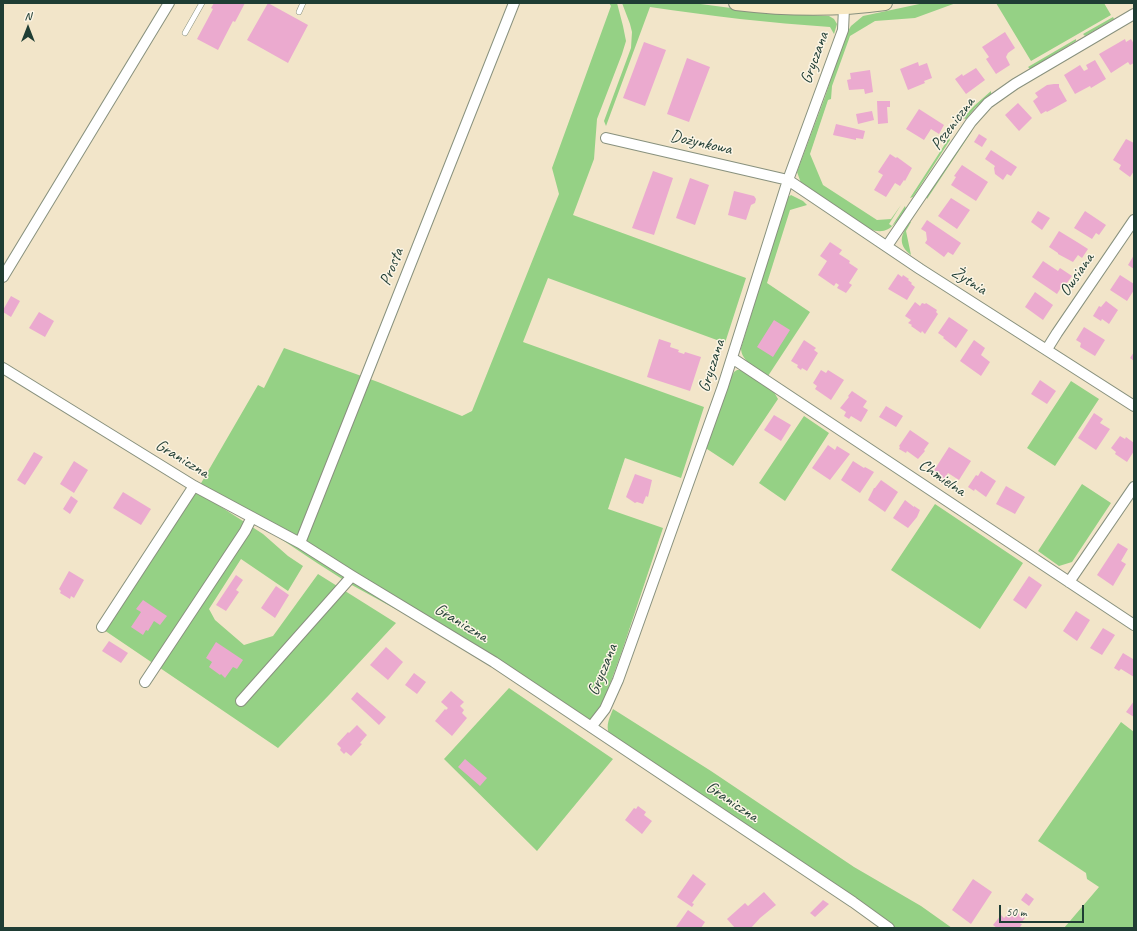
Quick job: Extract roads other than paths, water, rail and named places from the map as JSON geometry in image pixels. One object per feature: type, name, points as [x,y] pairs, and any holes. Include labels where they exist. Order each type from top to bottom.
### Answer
[{"type":"main road","points":[[736,3],[780,8],[844,8],[885,3]]},
{"type":"street","points":[[3,277],[169,3]]},
{"type":"street","name":"Prosta","points":[[300,543],[514,3]]},
{"type":"street","name":"Gryczana","points":[[591,727],[606,708],[618,680],[723,386],[788,180],[843,30],[844,8]]},
{"type":"street","name":"Pszeniczna","points":[[887,246],[971,122],[988,103],[1015,84],[1134,14]]},
{"type":"street","name":"Dożynkowa","points":[[606,138],[788,180]]},
{"type":"street","name":"Żytnia","points":[[788,180],[920,269],[1134,406]]},
{"type":"street","name":"Owsiana","points":[[1047,349],[1134,220]]},
{"type":"street","name":"Chmielna","points":[[732,358],[1134,625]]},
{"type":"street","name":"Graniczna","points":[[3,368],[194,486],[300,543],[494,662],[853,902],[889,928]]},
{"type":"street","points":[[102,627],[194,486]]},
{"type":"street","points":[[1069,582],[1134,487]]},
{"type":"street","points":[[145,682],[245,531],[252,517]]},
{"type":"street","points":[[241,701],[352,576]]},
{"type":"lane","points":[[185,33],[202,3]]},
{"type":"lane","points":[[299,12],[303,3]]}]
